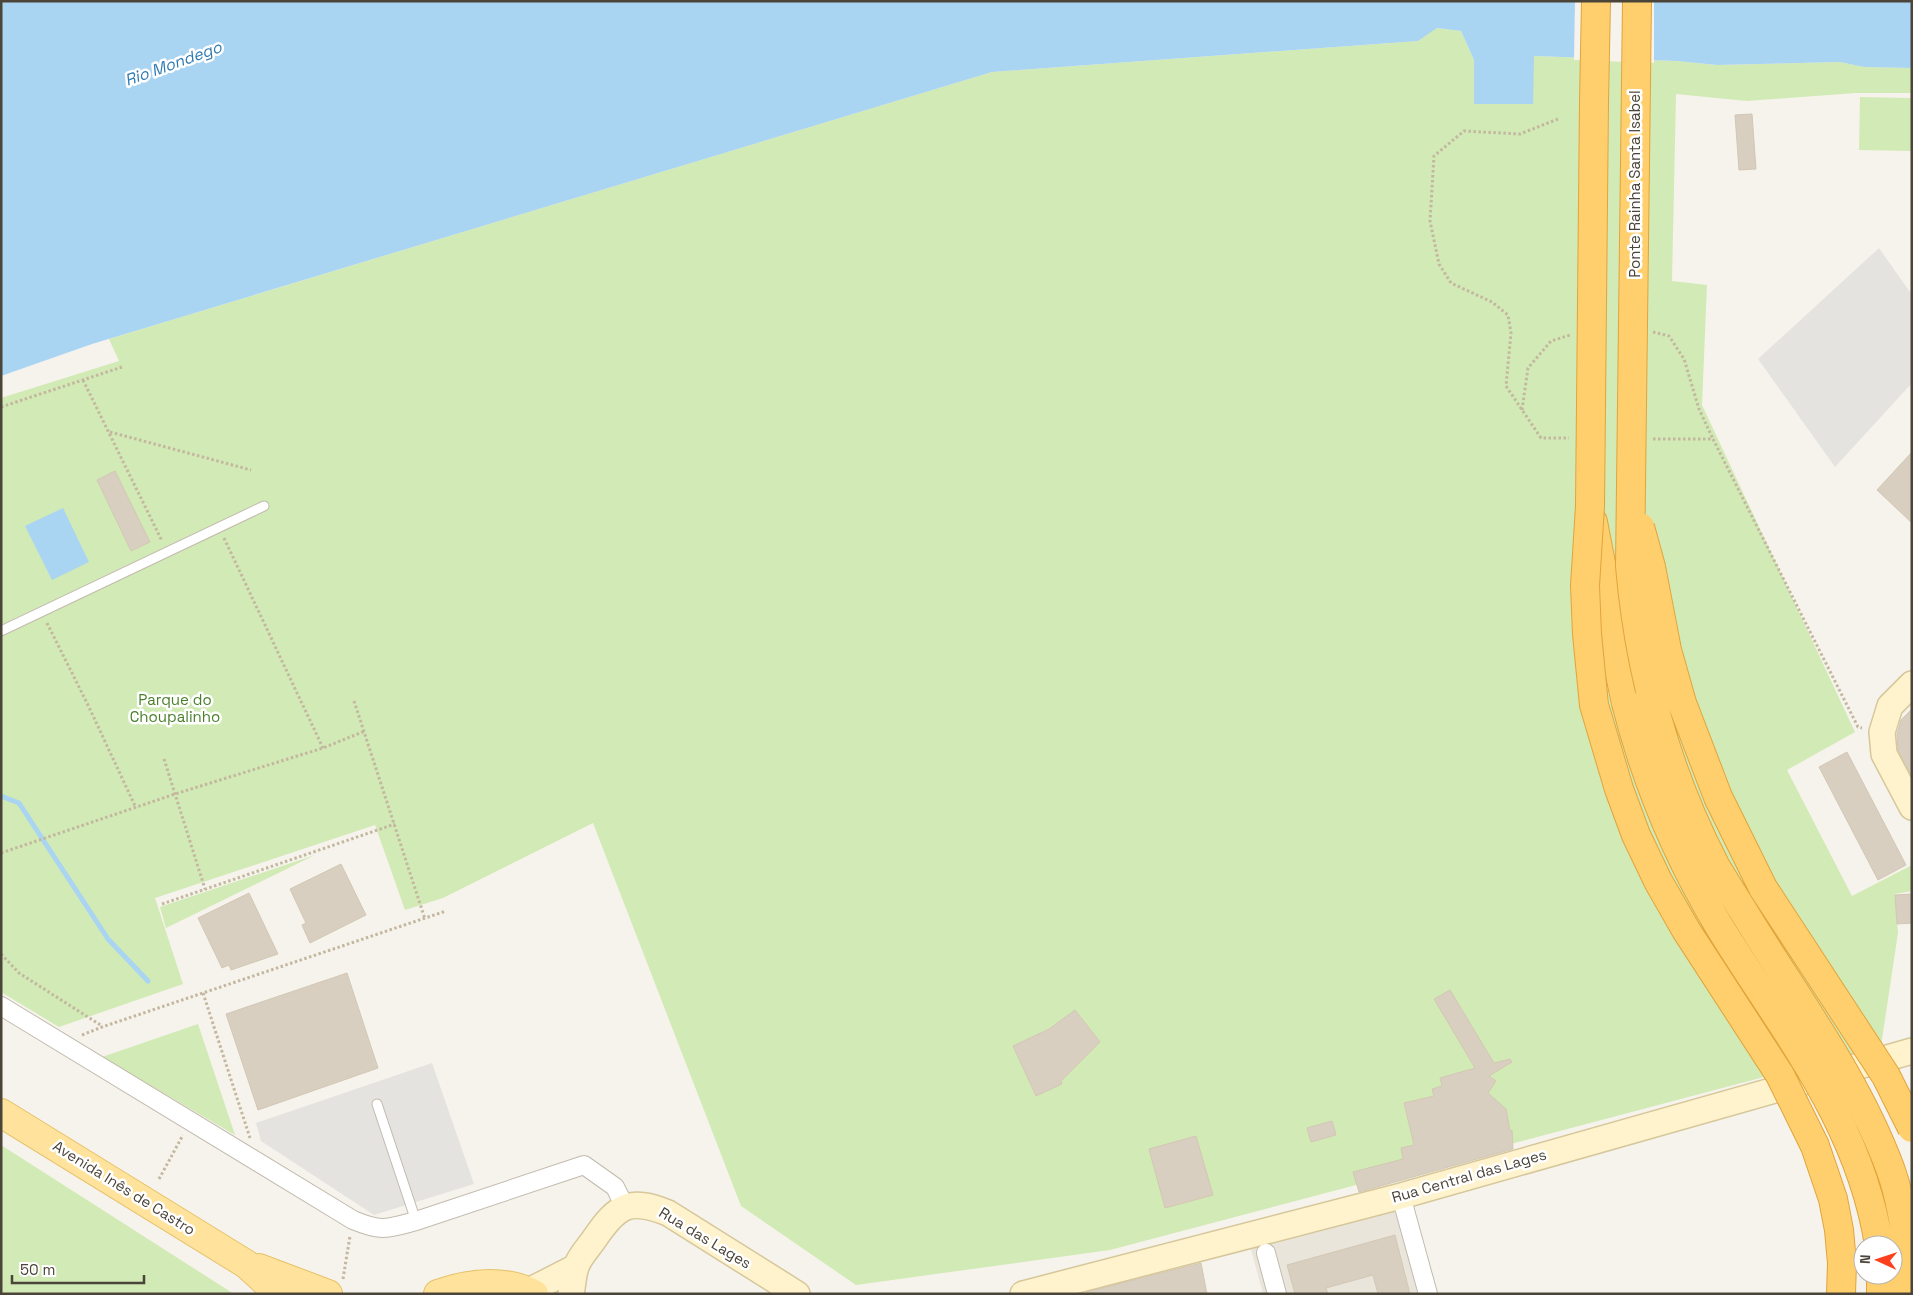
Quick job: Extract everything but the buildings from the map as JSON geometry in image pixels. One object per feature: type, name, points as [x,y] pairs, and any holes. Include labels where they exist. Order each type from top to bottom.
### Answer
[{"type":"highway","points":[[1596,1],[1590,366],[1590,506],[1585,586],[1587,634],[1594,705],[1616,780],[1636,835],[1658,880],[1686,930],[1780,1075],[1815,1146],[1833,1199],[1839,1230],[1842,1263],[1841,1294]]},
{"type":"highway","name":"Ponte Rainha Santa Isabel","points":[[1637,1],[1634,367],[1630,566],[1636,620],[1650,696],[1674,776],[1716,865],[1772,958],[1835,1056],[1863,1108],[1890,1169],[1902,1210],[1909,1261],[1909,1294]]},
{"type":"highway","points":[[1632,502],[1651,567],[1667,650],[1682,703],[1718,797],[1763,888],[1886,1076],[1912,1128]]},
{"type":"highway","points":[[1590,506],[1604,574],[1611,632],[1622,685],[1634,733],[1651,787],[1691,873],[1719,925],[1821,1084],[1864,1179],[1877,1235]]},
{"type":"main road","points":[[1912,684],[1890,706],[1882,732],[1884,754],[1912,807]]},
{"type":"main road","name":"Rua Central das Lages","points":[[1023,1294],[1402,1196],[1912,1051]]},
{"type":"main road","name":"Avenida Inês de Castro","points":[[1,1113],[246,1264],[279,1294]]},
{"type":"main road","name":"Rua das Lages","points":[[625,1207],[646,1206],[668,1213],[797,1294]]},
{"type":"main road","points":[[572,1294],[576,1267],[609,1218],[625,1207]]},
{"type":"main road","name":"Avenida Inês de Castro","points":[[246,1264],[335,1289]]},
{"type":"main road","points":[[438,1294],[456,1287],[481,1284],[505,1285],[532,1292],[576,1267]]},
{"type":"street","points":[[1,1006],[353,1220],[372,1228],[389,1229],[416,1221],[584,1165],[615,1187],[625,1207]]},
{"type":"street","points":[[1402,1196],[1428,1294]]},
{"type":"street","points":[[1266,1253],[1277,1294]]},
{"type":"lane","points":[[1,631],[264,506]]},
{"type":"lane","points":[[377,1104],[416,1221]]},
{"type":"path","points":[[1,407],[122,367]]},
{"type":"path","points":[[83,380],[167,552]]},
{"type":"path","points":[[110,432],[251,470]]},
{"type":"path","points":[[219,527],[323,748]]},
{"type":"path","points":[[41,612],[88,704],[136,808]]},
{"type":"path","points":[[354,701],[425,918]]},
{"type":"path","points":[[1,853],[175,794],[323,748],[365,732]]},
{"type":"path","points":[[164,759],[205,889]]},
{"type":"path","points":[[162,904],[395,824]]},
{"type":"path","points":[[62,1044],[102,1026],[446,912]]},
{"type":"path","points":[[1,954],[18,973],[102,1026]]},
{"type":"path","points":[[202,993],[258,1162]]},
{"type":"path","points":[[159,1179],[190,1121]]},
{"type":"path","points":[[335,1289],[353,1220]]},
{"type":"shaded area","points":[[1879,248],[1910,292],[1912,291],[1912,383],[1835,467],[1758,359]]},
{"type":"shaded area","points":[[432,1063],[474,1184],[374,1215],[261,1141],[256,1123]]},
{"type":"shaded area","points":[[1408,1202],[1433,1294],[1263,1294],[1250,1246]]},
{"type":"green space","name":"Parque do Choupalinho","points":[[1436,28],[1461,31],[1474,60],[1474,103],[1534,56],[1677,61],[1717,65],[1840,62],[1864,67],[1912,68],[1912,93],[1856,93],[1747,101],[1676,94],[1672,281],[1707,285],[1702,405],[1855,732],[1787,770],[1852,896],[1912,865],[1912,891],[1895,894],[1898,933],[1881,1046],[1110,1250],[856,1285],[741,1206],[593,823],[443,898],[405,910],[375,825],[155,898],[183,984],[59,1027],[1,992],[1,398],[119,361],[109,339],[992,72],[1418,41]]},
{"type":"green space","points":[[1860,97],[1912,98],[1912,151],[1859,150]]},
{"type":"green space","points":[[315,855],[166,928],[160,907]]},
{"type":"green space","points":[[198,1024],[235,1135],[102,1057]]},
{"type":"green space","points":[[1,1145],[234,1294],[1,1294]]},
{"type":"water","name":"Rio Mondego","points":[[1,1],[1912,1],[1912,68],[1864,67],[1840,62],[1717,65],[1677,61],[1534,56],[1533,104],[1474,104],[1474,60],[1461,31],[1437,28],[1418,41],[992,72],[92,344],[1,376]]},
{"type":"water","points":[[63,508],[89,562],[52,580],[25,526]]},
{"type":"pier","points":[[1575,1],[1654,1],[1654,63],[1574,60]]},
{"type":"waterway","points":[[1,796],[19,803],[108,939],[148,981]]}]
